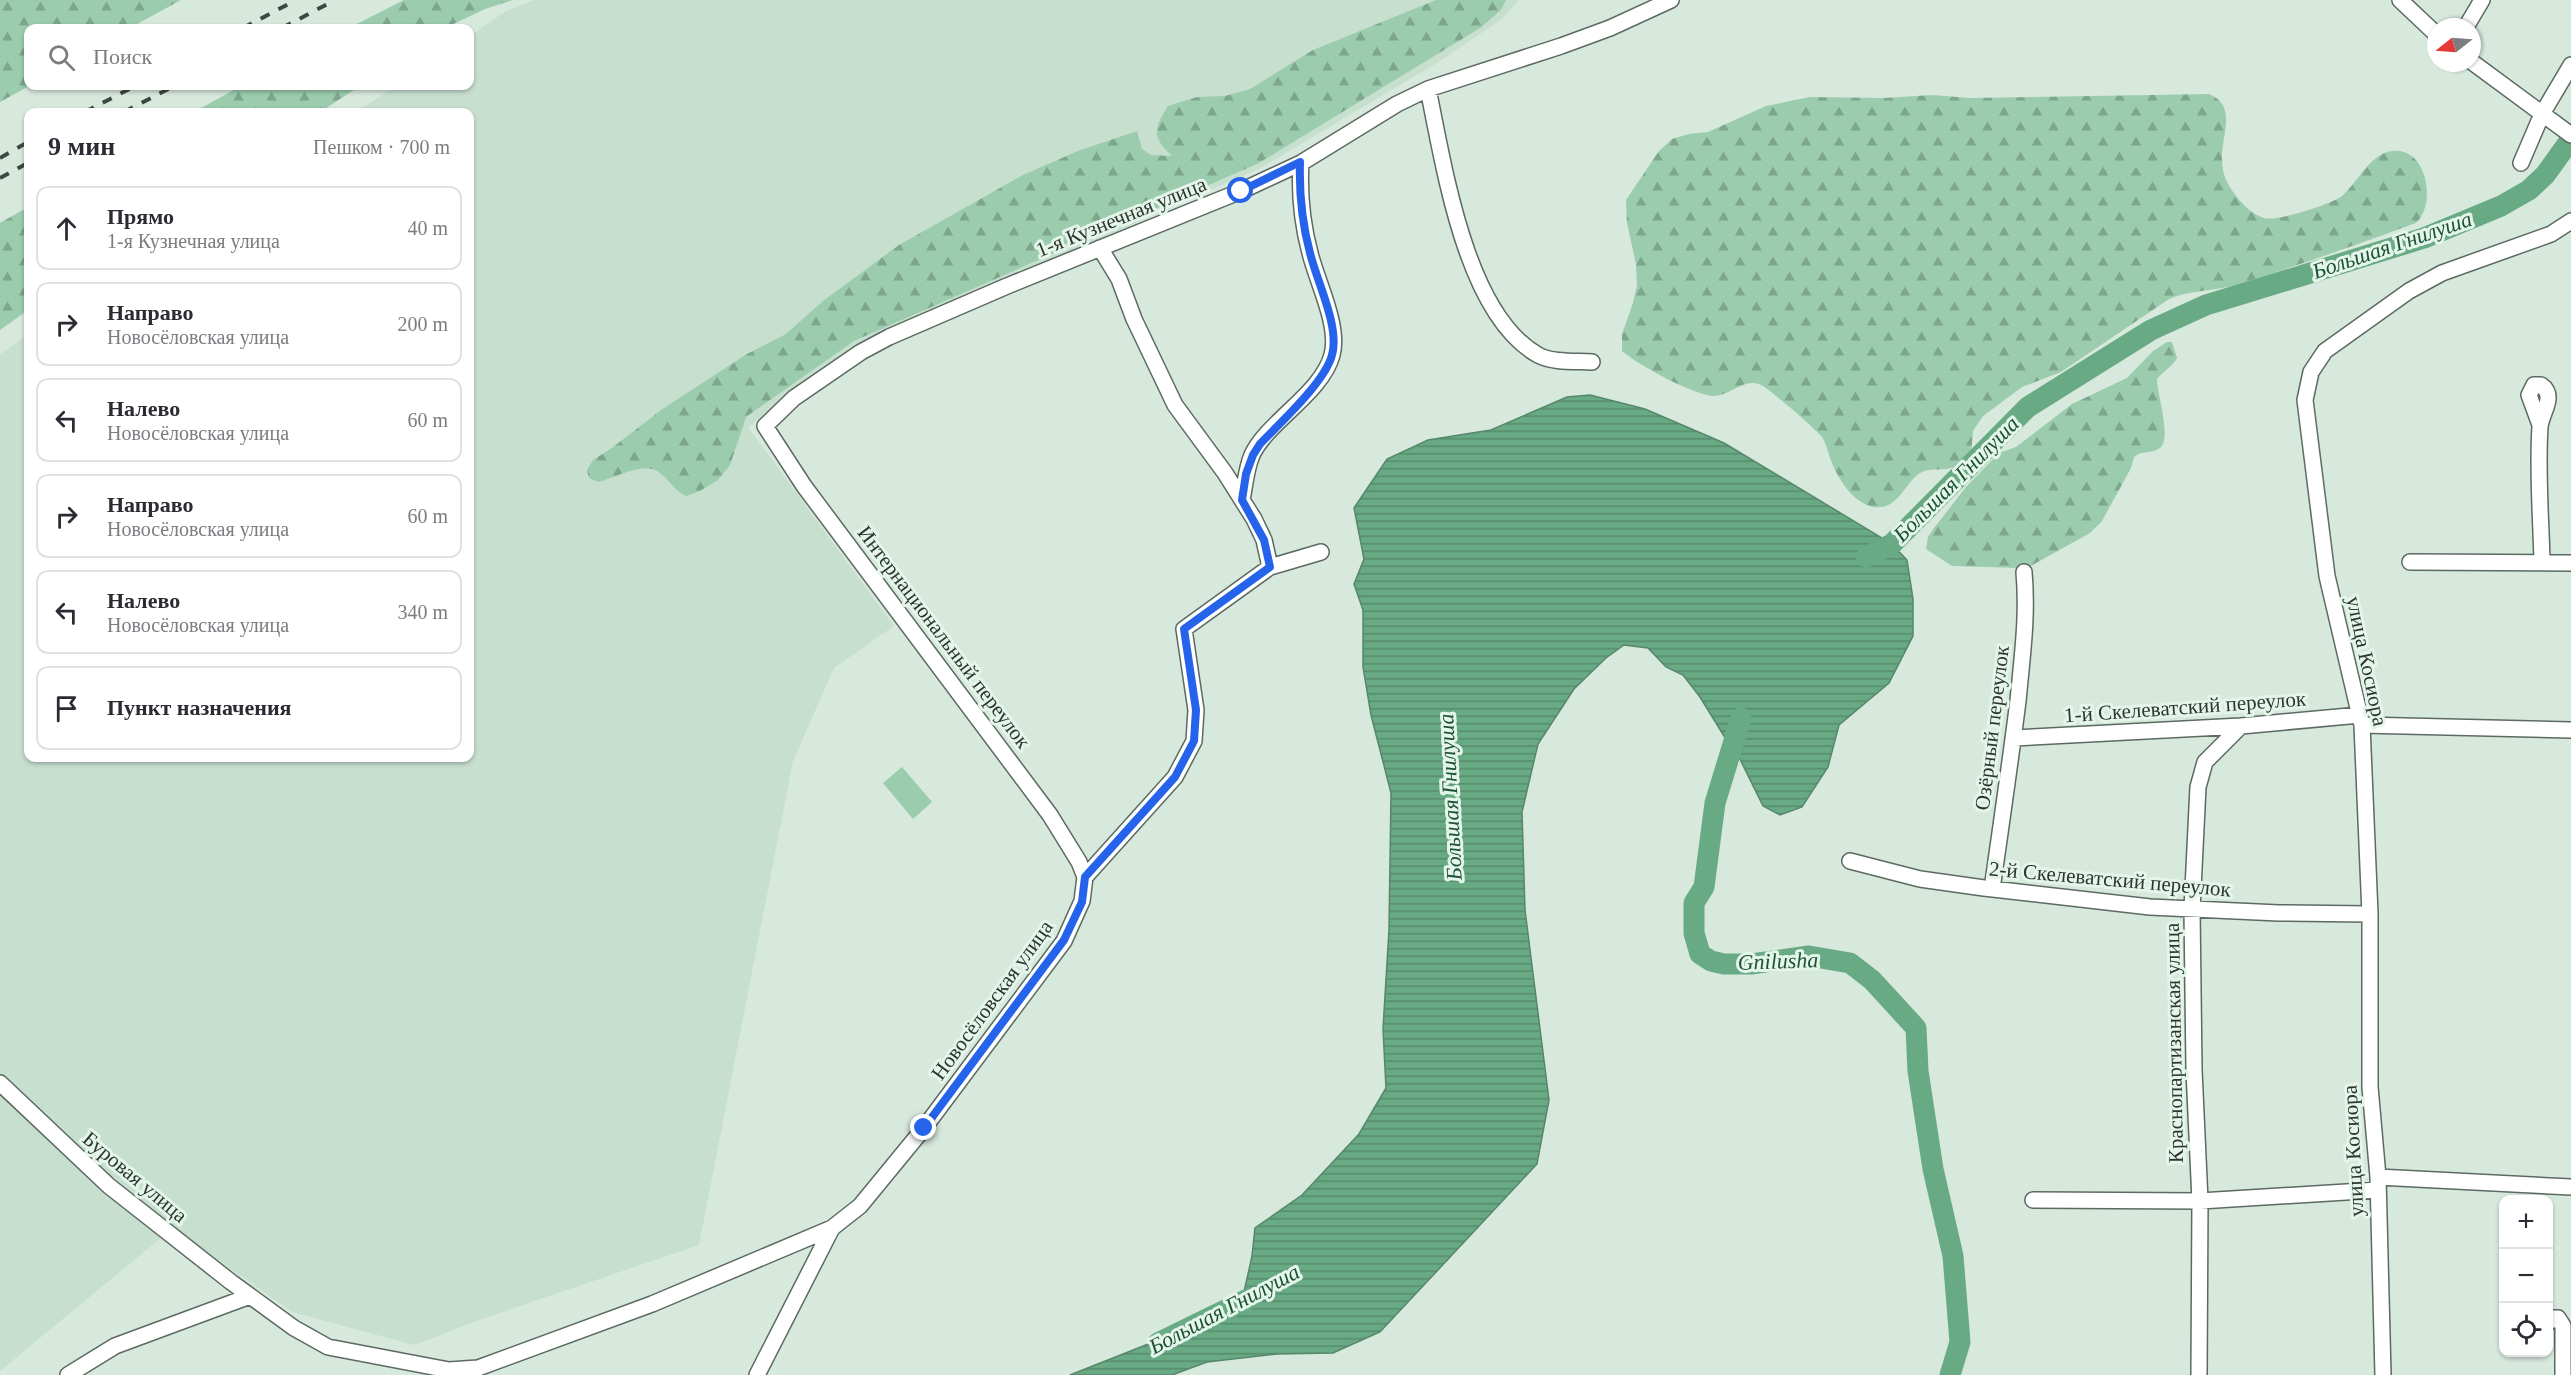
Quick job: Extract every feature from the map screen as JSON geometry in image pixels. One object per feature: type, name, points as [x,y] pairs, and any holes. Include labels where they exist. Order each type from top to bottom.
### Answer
[{"type":"street","name":"1-я Кузнечная улица","points":[[765,426],[794,398],[871,347],[1007,286],[1241,191],[1300,162],[1396,104],[1428,89],[1571,42],[1671,0]]},
{"type":"street","points":[[2400,0],[2427,26]]},
{"type":"street","points":[[2471,18],[2482,0]]},
{"type":"street","points":[[2521,163],[2542,114],[2571,65]]},
{"type":"street","points":[[2481,69],[2571,135]]},
{"type":"street","points":[[1428,89],[1454,208],[1468,258],[1489,299],[1507,327],[1523,344],[1539,356],[1556,360],[1592,362]]},
{"type":"street","points":[[1242,500],[1253,455],[1323,374],[1332,357],[1334,347],[1334,332],[1310,253],[1301,213],[1300,162]]},
{"type":"street","name":"улица Косиора","points":[[2383,1375],[2378,1183],[2370,1087],[2370,914],[2361,720],[2327,576],[2305,400],[2311,372],[2325,351],[2409,291],[2442,273],[2551,234],[2571,220]]},
{"type":"street","points":[[1100,248],[1119,279],[1134,319],[1175,405],[1242,500],[1264,540],[1270,567]]},
{"type":"street","points":[[2540,425],[2542,562]]},
{"type":"street","name":"Интернациональный переулок","points":[[765,426],[804,486],[1050,815],[1079,862],[1085,877]]},
{"type":"street","points":[[1085,877],[1175,777],[1194,741],[1196,710],[1184,629],[1270,567],[1322,552]]},
{"type":"street","points":[[2410,562],[2571,563]]},
{"type":"street","name":"Озёрный переулок","points":[[1992,889],[2013,738],[2027,607],[2024,572]]},
{"type":"street","name":"1-й Скелеватский переулок","points":[[2013,738],[2361,720],[2571,730]]},
{"type":"street","name":"Краснопартизанская улица","points":[[2199,1375],[2200,1201],[2194,1070],[2192,909],[2200,773],[2212,754],[2241,726]]},
{"type":"street","name":"2-й Скелеватский переулок","points":[[1850,861],[1920,879],[1992,889],[2192,909],[2370,914]]},
{"type":"street","name":"Новосёловская улица","points":[[757,1375],[832,1228],[860,1206],[924,1128],[1064,940],[1082,902],[1085,877]]},
{"type":"street","name":"Буровая улица","points":[[0,1083],[109,1186],[294,1328],[328,1347],[449,1373],[478,1368],[652,1304],[832,1228]]},
{"type":"street","points":[[2033,1200],[2200,1201],[2378,1183],[2571,1187]]},
{"type":"street","points":[[68,1375],[114,1346],[250,1296]]},
{"type":"street","points":[[2553,1318],[2558,1318],[2563,1326],[2563,1375]]},
{"type":"shaded area","points":[[534,0],[1519,0],[1502,19],[1440,61],[1259,169],[852,347],[748,427],[894,626],[834,668],[793,761],[699,1245],[479,1320],[414,1345],[292,1312],[173,1228],[0,1371],[0,354],[24,338],[24,762],[474,762],[474,108],[362,108],[390,90],[474,90],[474,33],[506,11]]},
{"type":"green space","points":[[0,0],[181,0],[137,24],[24,24],[24,89],[0,102]]},
{"type":"green space","points":[[404,0],[513,0],[485,9],[453,24],[357,24]]},
{"type":"green space","points":[[1436,0],[1506,0],[1501,10],[1480,28],[1259,163],[854,341],[746,417],[730,465],[718,480],[700,491],[686,496],[657,471],[644,468],[598,482],[589,478],[587,470],[593,460],[661,410],[747,354],[786,334],[823,301],[899,245],[1023,175],[1078,151],[1137,131],[1142,149],[1151,155],[1172,156],[1161,144],[1157,133],[1159,121],[1168,106],[1197,97],[1225,96],[1250,89],[1313,50]]},
{"type":"green space","points":[[234,90],[354,90],[326,108],[201,108]]},
{"type":"green space","points":[[2209,94],[2218,99],[2226,114],[2222,159],[2226,179],[2239,199],[2256,215],[2270,219],[2280,217],[2304,212],[2336,199],[2348,190],[2377,157],[2392,151],[2404,152],[2413,157],[2421,167],[2427,191],[2422,214],[2416,223],[2281,270],[2236,285],[2169,299],[2061,372],[2022,387],[1983,416],[1973,431],[1971,455],[1968,462],[1919,473],[1894,502],[1888,505],[1874,507],[1866,505],[1852,495],[1837,473],[1822,437],[1794,410],[1763,386],[1750,383],[1719,395],[1703,394],[1666,378],[1622,351],[1622,334],[1637,285],[1636,264],[1627,223],[1626,200],[1659,151],[1672,139],[1708,132],[1766,106],[1810,97],[1884,98],[1932,95],[1970,98]]},
{"type":"green space","points":[[24,209],[24,313],[0,330],[0,223]]},
{"type":"green space","points":[[2167,342],[2172,342],[2177,358],[2157,379],[2165,436],[2163,443],[2157,450],[2140,453],[2134,457],[2131,468],[2102,521],[2090,533],[2029,567],[2020,568],[1952,566],[1926,549],[1928,537],[1934,528],[1966,487],[1999,453],[2016,447],[2072,404],[2127,378],[2153,351]]},
{"type":"green space","points":[[902,767],[932,802],[913,819],[883,783]]},
{"type":"water","points":[[1590,395],[1645,409],[1724,443],[1892,544],[1907,560],[1913,599],[1913,636],[1889,683],[1839,725],[1828,767],[1802,807],[1780,815],[1763,806],[1733,745],[1727,741],[1700,697],[1683,675],[1666,667],[1648,648],[1624,645],[1606,658],[1574,689],[1538,744],[1522,812],[1525,910],[1549,1100],[1537,1164],[1380,1332],[1333,1353],[1277,1354],[1207,1362],[1172,1375],[1070,1375],[1214,1318],[1244,1292],[1255,1228],[1302,1195],[1359,1134],[1386,1088],[1383,1029],[1389,930],[1391,793],[1371,715],[1363,667],[1363,610],[1354,584],[1364,559],[1354,508],[1387,459],[1428,440],[1491,430],[1567,397]]},
{"type":"waterway","name":"Большая Гнилуша","points":[[1866,557],[1892,544],[2028,407],[2151,330],[2206,305],[2424,238],[2501,206],[2529,190],[2545,175],[2571,139]]},
{"type":"waterway","name":"Gnilusha","points":[[1741,718],[1715,803],[1704,887],[1694,903],[1694,933],[1700,954],[1711,961],[1724,964],[1751,964],[1809,956],[1850,963],[1872,980],[1916,1028],[1918,1071],[1933,1169],[1953,1256],[1960,1342],[1950,1375]]},
{"type":"waterway","name":"Большая Гнилуша","points":[[1158,1343],[1248,1299]]},
{"type":"railway","points":[[251,24],[296,0]]},
{"type":"railway","points":[[290,24],[335,0]]},
{"type":"railway","points":[[93,108],[127,90]]},
{"type":"railway","points":[[132,108],[166,90]]},
{"type":"railway","points":[[0,158],[24,144]]},
{"type":"railway","points":[[0,178],[24,165]]},
{"type":"route","points":[[924,1128],[1064,940],[1082,902],[1085,877],[1175,777],[1194,741],[1196,710],[1184,629],[1270,567],[1264,540],[1242,500],[1246,474],[1260,444],[1323,374],[1332,357],[1334,332],[1310,253],[1301,213],[1300,162],[1241,191]]}]
